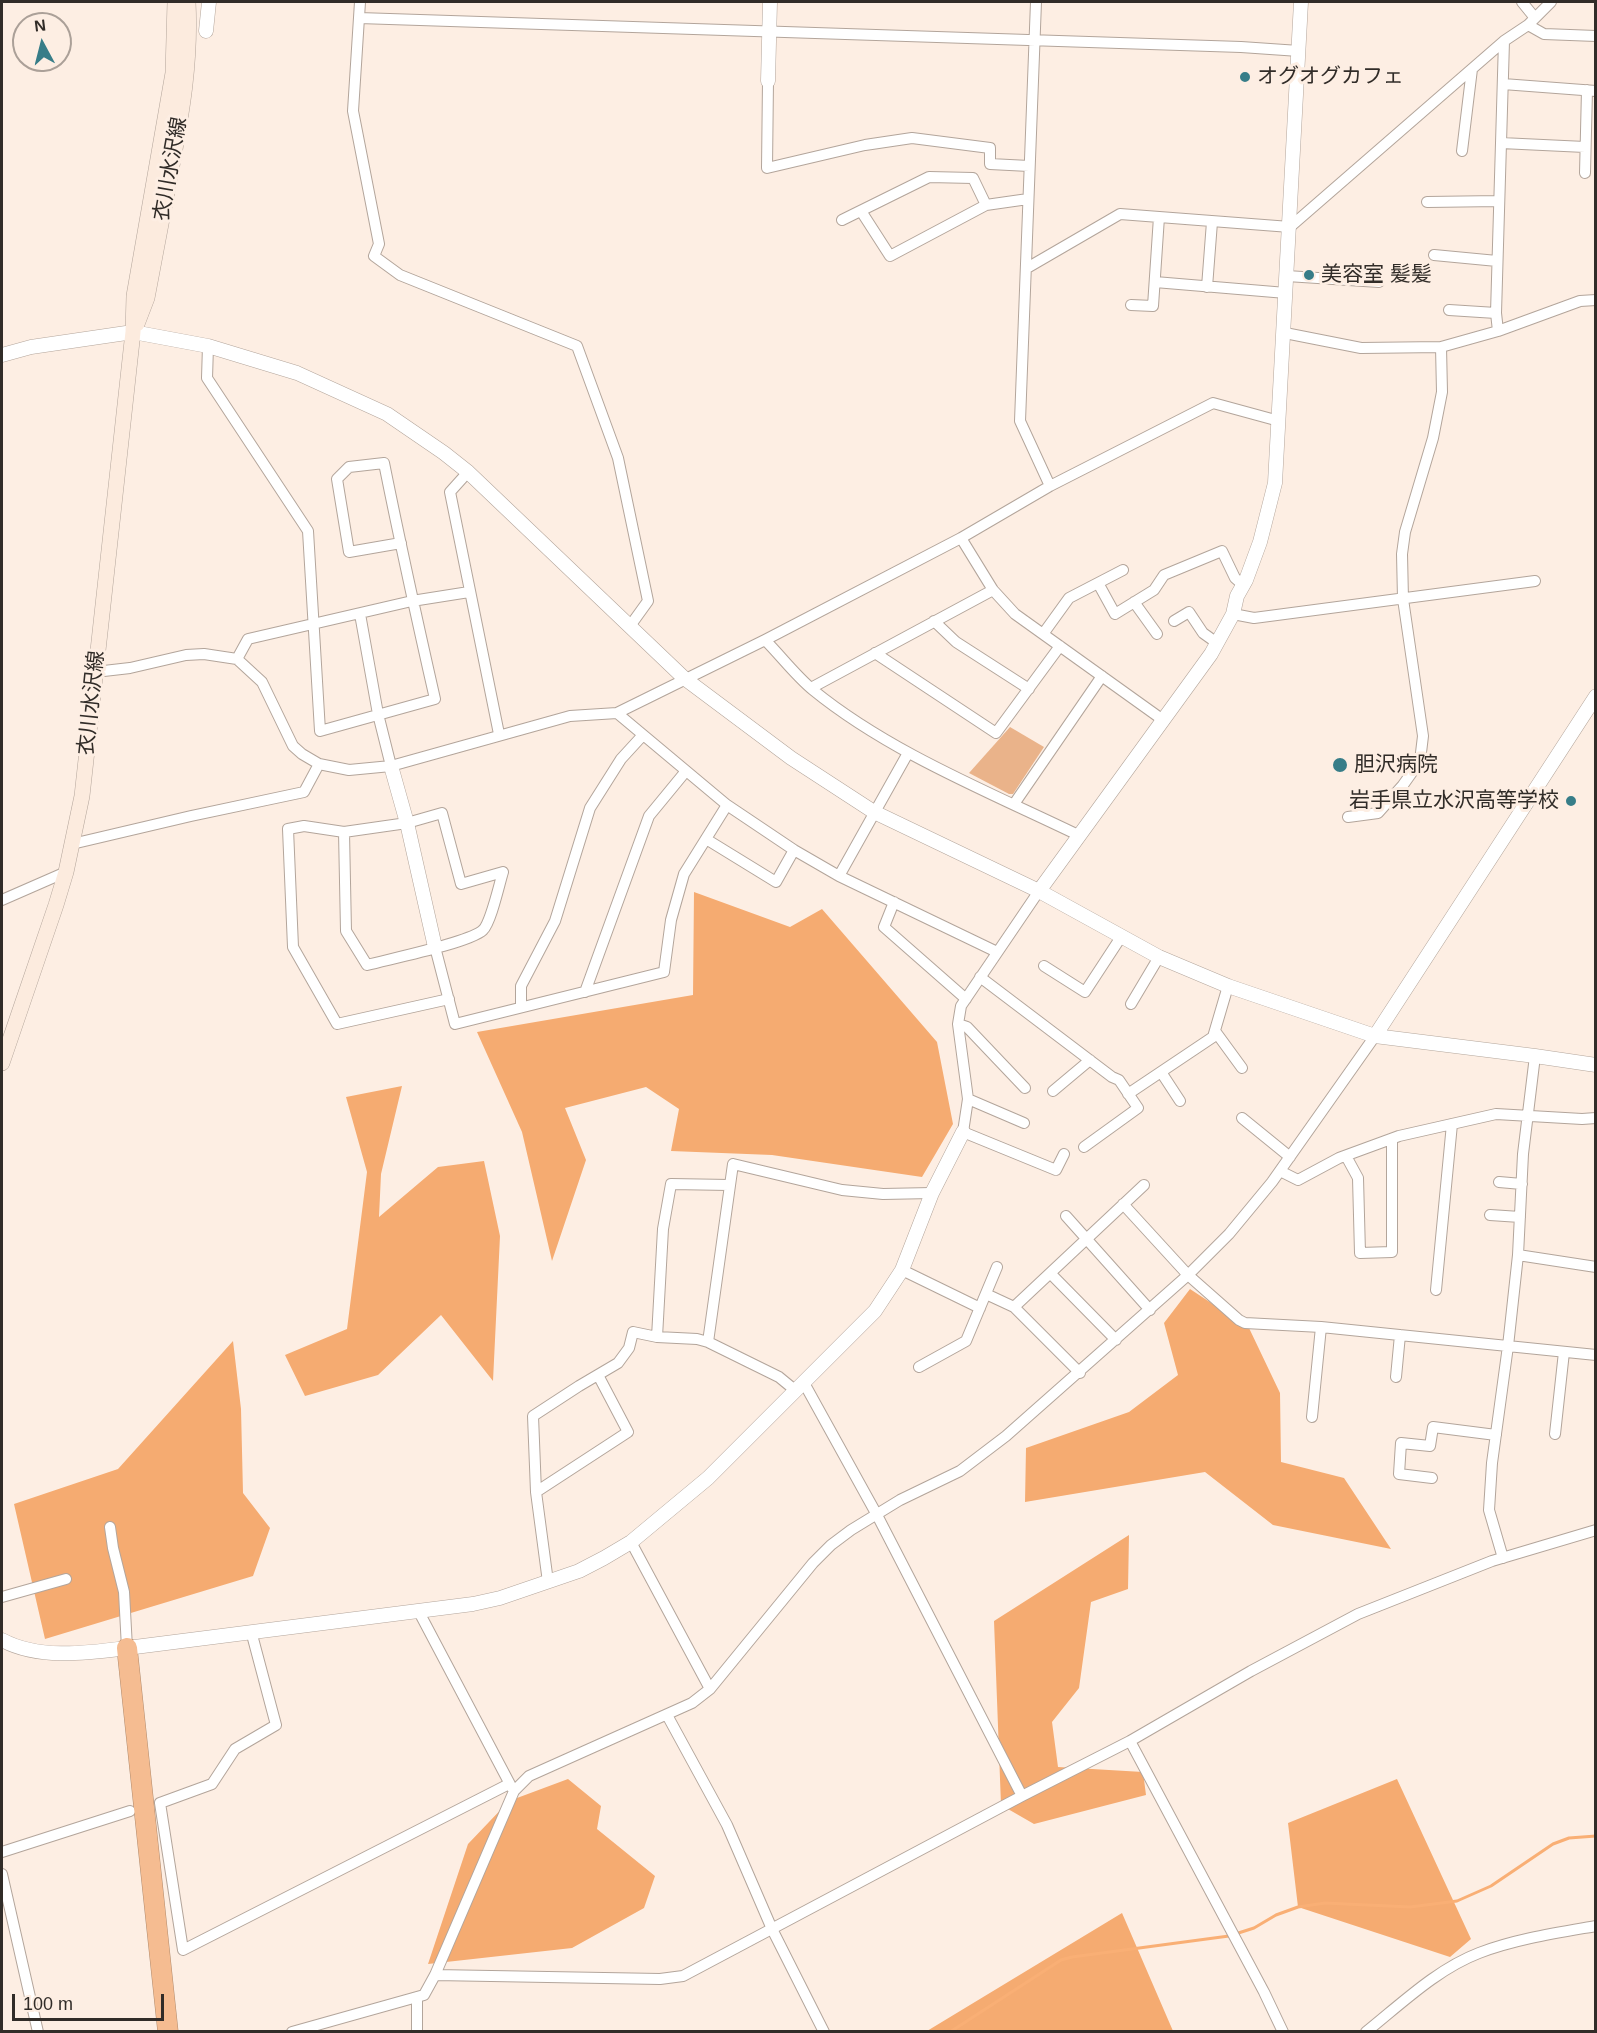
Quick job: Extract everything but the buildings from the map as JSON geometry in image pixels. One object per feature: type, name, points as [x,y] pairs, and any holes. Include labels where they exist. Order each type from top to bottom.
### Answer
[{"type":"highway","points":[[127,1648],[168,2031]]},
{"type":"main road","name":"衣川水沢線","points":[[2,1063],[66,872],[82,796],[133,332],[134,296],[173,73],[175,2]]},
{"type":"main road","name":"衣川水沢線","points":[[133,332],[147,297],[179,126],[188,70],[190,34],[188,2]]},
{"type":"street","points":[[206,31],[209,2]]},
{"type":"street","points":[[360,2],[353,111],[379,244],[374,256],[400,275],[577,346],[618,458],[648,601],[630,626]]},
{"type":"street","points":[[770,2],[767,168],[865,145],[912,138],[990,148],[990,164],[1029,166]]},
{"type":"street","points":[[1036,2],[1020,421],[1050,486]]},
{"type":"street","points":[[2,1640],[46,1653],[127,1648],[472,1605],[579,1571],[631,1542],[708,1478],[875,1311],[902,1270],[933,1193],[963,1132],[968,1099],[958,1024],[961,1006],[1078,835],[1217,643],[1233,614],[1237,596],[1260,542],[1275,483],[1301,2]]},
{"type":"street","points":[[1522,2],[1531,21],[1544,34],[1596,36]]},
{"type":"street","points":[[1027,268],[1120,214],[1290,227],[1551,2]]},
{"type":"street","points":[[359,18],[1241,47],[1299,51]]},
{"type":"street","points":[[1498,331],[1497,261],[1504,41]]},
{"type":"street","points":[[1462,151],[1472,69]]},
{"type":"street","points":[[1503,84],[1591,90],[1585,173]]},
{"type":"street","points":[[1501,143],[1586,147]]},
{"type":"street","points":[[842,220],[929,177],[973,178],[986,205]]},
{"type":"street","points":[[861,211],[890,256],[986,205],[1028,199]]},
{"type":"street","points":[[1427,202],[1499,201]]},
{"type":"street","points":[[1131,305],[1154,306],[1159,218]]},
{"type":"street","points":[[1207,287],[1212,222]]},
{"type":"street","points":[[1434,255],[1497,261]]},
{"type":"street","points":[[1287,276],[1379,282]]},
{"type":"street","points":[[1155,282],[1286,293]]},
{"type":"street","points":[[1284,333],[1362,348],[1441,347],[1498,331],[1580,301],[1596,300]]},
{"type":"street","points":[[1449,310],[1496,313]]},
{"type":"street","points":[[2,355],[31,347],[133,332],[208,346],[297,373],[387,414],[444,453],[468,472],[684,678],[791,758],[874,812],[1039,891],[1159,957],[1228,986],[1375,1036],[1596,1065]]},
{"type":"street","points":[[208,346],[207,378],[308,531],[320,731],[435,699],[384,463],[350,467],[337,479],[349,552],[401,543]]},
{"type":"street","points":[[1348,817],[1378,813],[1403,785],[1420,761],[1423,736],[1403,599],[1402,554],[1405,532],[1433,438],[1442,392],[1441,347]]},
{"type":"street","points":[[95,672],[130,668],[186,655],[204,654],[237,659],[262,682],[293,746],[302,754],[319,764],[349,770],[391,766],[570,716],[617,713],[765,640],[961,538],[1050,486],[1212,403],[1279,420]]},
{"type":"street","points":[[468,472],[450,492],[499,734]]},
{"type":"street","points":[[961,538],[993,590],[1016,614],[1163,720]]},
{"type":"street","points":[[1098,583],[1115,614],[1154,590],[1164,575],[1222,551],[1235,578],[1243,585]]},
{"type":"street","points":[[1043,634],[1069,598],[1123,570]]},
{"type":"street","points":[[1233,614],[1254,618],[1536,580]]},
{"type":"street","points":[[811,688],[993,590]]},
{"type":"street","points":[[237,659],[248,639],[412,601],[470,592]]},
{"type":"street","points":[[1134,602],[1157,634]]},
{"type":"street","points":[[1174,621],[1189,612],[1203,633],[1217,643]]},
{"type":"street","points":[[360,614],[378,714],[455,1024],[664,972],[671,920],[684,874],[727,805]]},
{"type":"street","points":[[934,621],[956,642],[1029,689]]},
{"type":"street","points":[[765,640],[811,688],[908,753],[1078,835]]},
{"type":"street","points":[[875,653],[996,733],[1060,646]]},
{"type":"street","points":[[1014,804],[1102,676]]},
{"type":"street","points":[[251,1631],[276,1725],[235,1749],[212,1784],[160,1803],[183,1950],[511,1788],[529,1776],[692,1703],[710,1689],[813,1563],[831,1545],[900,1500],[960,1471],[1006,1437],[1080,1373],[1188,1275],[1229,1234],[1280,1171],[1375,1036],[1596,696]]},
{"type":"street","points":[[617,713],[727,805],[794,850],[839,876],[997,952]]},
{"type":"street","points":[[522,1007],[521,986],[555,921],[590,808],[621,759],[643,735]]},
{"type":"street","points":[[839,876],[908,753]]},
{"type":"street","points":[[72,844],[304,792],[319,764]]},
{"type":"street","points":[[585,992],[649,816],[686,771]]},
{"type":"street","points":[[344,832],[346,931],[367,965],[467,939],[484,929],[503,872],[462,884],[442,813],[406,823],[344,832],[304,826],[288,829],[293,947],[337,1024],[449,999]]},
{"type":"street","points":[[706,839],[776,882],[794,850]]},
{"type":"street","points":[[2,900],[66,872]]},
{"type":"street","points":[[894,902],[884,927],[966,999]]},
{"type":"street","points":[[1044,966],[1085,992],[1121,937]]},
{"type":"street","points":[[1131,1005],[1159,957]]},
{"type":"street","points":[[980,978],[1119,1080],[1138,1108],[1084,1147]]},
{"type":"street","points":[[1128,1094],[1213,1037],[1228,986]]},
{"type":"street","points":[[958,1024],[967,1027],[1025,1088]]},
{"type":"street","points":[[1215,1031],[1242,1068]]},
{"type":"street","points":[[1503,1558],[1489,1510],[1518,1256],[1523,1154],[1535,1056]]},
{"type":"street","points":[[1053,1091],[1090,1060]]},
{"type":"street","points":[[1161,1072],[1180,1101]]},
{"type":"street","points":[[968,1099],[1024,1124]]},
{"type":"street","points":[[1280,1171],[1298,1180],[1346,1156],[1392,1139],[1496,1114],[1596,1118]]},
{"type":"street","points":[[1242,1118],[1290,1157]]},
{"type":"street","points":[[1436,1290],[1452,1124]]},
{"type":"street","points":[[963,1132],[1056,1170],[1064,1154]]},
{"type":"street","points":[[1346,1156],[1358,1178],[1360,1253],[1392,1252],[1392,1139]]},
{"type":"street","points":[[708,1342],[733,1164],[842,1190],[883,1194],[933,1193]]},
{"type":"street","points":[[1499,1182],[1522,1184]]},
{"type":"street","points":[[657,1337],[663,1229],[671,1184],[729,1185]]},
{"type":"street","points":[[1014,1307],[1144,1185]]},
{"type":"street","points":[[1123,1204],[1188,1275],[1245,1323],[1321,1327],[1596,1355]]},
{"type":"street","points":[[1490,1215],[1520,1217]]},
{"type":"street","points":[[1066,1216],[1150,1310]]},
{"type":"street","points":[[1518,1256],[1596,1267]]},
{"type":"street","points":[[919,1367],[966,1341],[997,1267]]},
{"type":"street","points":[[902,1270],[980,1308]]},
{"type":"street","points":[[1050,1272],[1116,1340]]},
{"type":"street","points":[[986,1294],[1014,1307],[1080,1373]]},
{"type":"street","points":[[1312,1417],[1321,1327]]},
{"type":"street","points":[[548,1582],[537,1492],[534,1416],[618,1363],[629,1348],[633,1332],[708,1342],[800,1387],[877,1515],[1022,1796]]},
{"type":"street","points":[[1396,1377],[1400,1335]]},
{"type":"street","points":[[1555,1434],[1564,1352]]},
{"type":"street","points":[[537,1492],[628,1432],[598,1375]]},
{"type":"street","points":[[1432,1478],[1399,1474],[1401,1443],[1430,1446],[1433,1427],[1496,1435]]},
{"type":"street","points":[[110,1527],[112,1548],[124,1592],[127,1648]]},
{"type":"street","points":[[435,1975],[660,1978],[682,1976],[1130,1741],[1251,1671],[1358,1614],[1503,1558],[1596,1530]]},
{"type":"street","points":[[631,1542],[710,1689]]},
{"type":"street","points":[[2,1597],[66,1580]]},
{"type":"street","points":[[292,2031],[424,1995],[435,1975],[511,1788],[418,1612]]},
{"type":"street","points":[[667,1715],[726,1825],[772,1929],[824,2031]]},
{"type":"street","points":[[1130,1741],[1283,2031]]},
{"type":"street","points":[[2,1852],[130,1811]]},
{"type":"street","points":[[2,1874],[38,2031]]},
{"type":"street","points":[[1366,2031],[1441,1973],[1478,1953],[1521,1940],[1596,1926]]},
{"type":"street","points":[[417,1997],[417,2031]]},
{"type":"shaded area","points":[[1010,727],[1044,747],[1013,794],[969,773]]},
{"type":"shaded area","points":[[694,892],[790,927],[822,909],[937,1042],[953,1124],[922,1177],[772,1155],[671,1151],[679,1109],[646,1087],[565,1108],[586,1160],[552,1261],[522,1132],[477,1032],[693,995]]},
{"type":"shaded area","points":[[402,1086],[381,1174],[379,1217],[438,1167],[484,1161],[500,1236],[493,1381],[441,1315],[378,1375],[305,1396],[285,1355],[347,1329],[367,1172],[346,1097]]},
{"type":"shaded area","points":[[1190,1289],[1249,1328],[1280,1393],[1281,1462],[1344,1478],[1391,1549],[1273,1525],[1205,1472],[1025,1502],[1026,1448],[1129,1412],[1178,1375],[1164,1323]]},
{"type":"shaded area","points":[[233,1341],[241,1409],[243,1493],[270,1528],[253,1576],[45,1639],[14,1504],[118,1469]]},
{"type":"shaded area","points":[[1129,1535],[1128,1589],[1091,1602],[1079,1688],[1052,1722],[1058,1767],[1143,1772],[1146,1795],[1034,1824],[1001,1805],[994,1621]]},
{"type":"shaded area","points":[[568,1779],[601,1806],[597,1829],[655,1876],[644,1908],[572,1948],[428,1964],[468,1844],[509,1801]]},
{"type":"shaded area","points":[[1397,1779],[1471,1939],[1450,1957],[1298,1907],[1288,1823]]},
{"type":"shaded area","points":[[1122,1913],[1173,2031],[927,2031]]},
{"type":"waterway","points":[[950,2032],[1061,1960],[1229,1936],[1254,1928],[1276,1915],[1298,1907],[1325,1903],[1410,1907],[1457,1901],[1491,1886],[1553,1844],[1569,1838],[1596,1836]]},
{"type":"place","name":"オグオグカフェ","points":[[1245,77]]},
{"type":"place","name":"美容室 髪髪","points":[[1309,275]]},
{"type":"place","name":"胆沢病院","points":[[1340,765]]},
{"type":"place","name":"岩手県立水沢高等学校","points":[[1571,801]]}]
